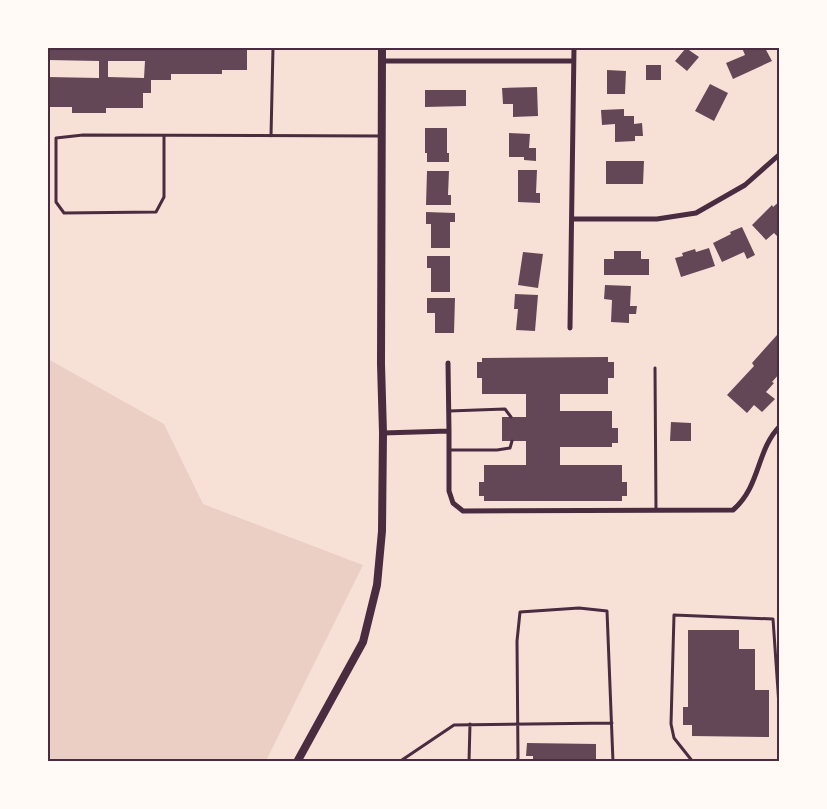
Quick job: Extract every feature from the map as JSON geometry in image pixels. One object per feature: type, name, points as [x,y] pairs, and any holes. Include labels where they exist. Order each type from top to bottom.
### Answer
[{"type":"street","points":[[297,762],[363,642],[377,585],[382,531],[383,433],[381,364],[382,48]]},
{"type":"street","points":[[570,328],[574,48]]},
{"type":"street","points":[[382,61],[573,62]]},
{"type":"street","points":[[573,218],[657,219],[696,213],[745,184],[780,154]]},
{"type":"street","points":[[448,363],[449,491],[453,503],[464,512],[732,510],[742,502],[750,491],[768,444],[780,426]]},
{"type":"street","points":[[383,433],[449,431]]},
{"type":"lane","points":[[271,136],[273,48]]},
{"type":"lane","points":[[164,136],[164,197],[156,212],[64,213],[56,202],[56,138],[83,135],[382,136]]},
{"type":"lane","points":[[655,368],[656,510]]},
{"type":"lane","points":[[448,411],[505,409],[511,417]]},
{"type":"lane","points":[[449,450],[497,450],[510,448],[512,441]]},
{"type":"lane","points":[[516,762],[518,758],[517,641],[520,612],[579,608],[607,611],[613,762]]},
{"type":"lane","points":[[693,762],[674,738],[671,724],[674,615],[773,620],[780,720]]},
{"type":"lane","points":[[399,762],[454,724],[612,722]]},
{"type":"lane","points":[[469,762],[470,724]]},
{"type":"shaded area","points":[[48,359],[164,424],[203,504],[363,565],[266,761],[48,761]]},
{"type":"building","points":[[48,48],[247,48],[247,70],[222,70],[222,74],[171,74],[171,80],[151,80],[151,93],[143,93],[143,108],[106,108],[106,113],[72,113],[72,107],[48,107],[48,77],[99,78],[99,61],[48,60]],"holes":[[[108,61],[145,61],[144,78],[108,77]]]},
{"type":"building","points":[[686,48],[699,57],[687,71],[675,61]]},
{"type":"building","points":[[742,48],[755,48],[756,50],[765,48],[772,61],[733,79],[726,63],[745,55]]},
{"type":"building","points":[[646,65],[661,65],[661,80],[646,80]]},
{"type":"building","points":[[607,70],[626,71],[625,94],[607,94]]},
{"type":"building","points":[[710,84],[728,93],[714,121],[695,111]]},
{"type":"building","points":[[537,87],[538,116],[513,117],[513,104],[503,104],[502,88]]},
{"type":"building","points":[[425,90],[466,90],[466,106],[425,107]]},
{"type":"building","points":[[624,109],[624,116],[634,116],[634,124],[642,123],[643,136],[635,136],[635,141],[615,142],[615,124],[602,125],[601,110]]},
{"type":"building","points":[[425,128],[447,128],[449,162],[427,162]]},
{"type":"building","points":[[509,133],[530,134],[529,148],[536,148],[536,161],[524,160],[524,157],[509,157]]},
{"type":"building","points":[[606,161],[644,161],[643,184],[606,184]]},
{"type":"building","points":[[518,170],[537,170],[536,193],[540,193],[540,203],[518,202]]},
{"type":"building","points":[[427,171],[449,171],[448,195],[451,195],[451,205],[426,205]]},
{"type":"building","points":[[780,201],[780,239],[774,233],[766,240],[752,225],[772,205],[773,207]]},
{"type":"building","points":[[426,212],[455,213],[455,222],[450,222],[450,248],[431,248],[431,224],[426,224]]},
{"type":"building","points":[[742,227],[755,255],[747,259],[744,252],[722,262],[713,243]]},
{"type":"building","points":[[709,248],[715,266],[681,277],[675,258],[683,256],[682,253],[695,249],[696,252]]},
{"type":"building","points":[[614,251],[641,251],[641,259],[649,259],[649,275],[604,275],[604,259],[614,259]]},
{"type":"building","points":[[523,252],[543,254],[538,288],[518,285]]},
{"type":"building","points":[[427,256],[450,256],[450,292],[431,292],[431,268],[427,268]]},
{"type":"building","points":[[605,285],[631,286],[630,306],[637,306],[636,314],[629,314],[629,323],[611,322],[612,300],[604,299]]},
{"type":"building","points":[[515,294],[538,295],[535,331],[516,330],[518,309],[514,309]]},
{"type":"building","points":[[427,298],[455,298],[454,333],[435,333],[435,313],[427,313]]},
{"type":"building","points":[[777,335],[780,337],[780,373],[766,392],[775,399],[762,412],[754,405],[747,413],[727,395],[754,366],[752,363]]},
{"type":"building","points":[[608,357],[608,362],[614,362],[614,378],[608,378],[608,394],[560,394],[560,411],[612,411],[612,428],[618,428],[618,443],[612,443],[612,447],[560,447],[560,465],[622,465],[622,482],[627,482],[627,496],[622,496],[622,501],[484,501],[484,496],[479,496],[479,482],[484,482],[484,465],[526,465],[526,441],[502,441],[502,417],[526,417],[526,394],[482,394],[482,378],[477,378],[477,362],[482,362],[482,358]]},
{"type":"building","points":[[671,422],[691,423],[691,441],[670,441]]},
{"type":"building","points":[[688,630],[739,630],[739,649],[755,649],[755,690],[769,690],[769,737],[692,736],[692,725],[683,725],[683,707],[688,707]]},
{"type":"building","points":[[527,743],[596,744],[596,762],[533,762],[533,756],[526,756]]}]
